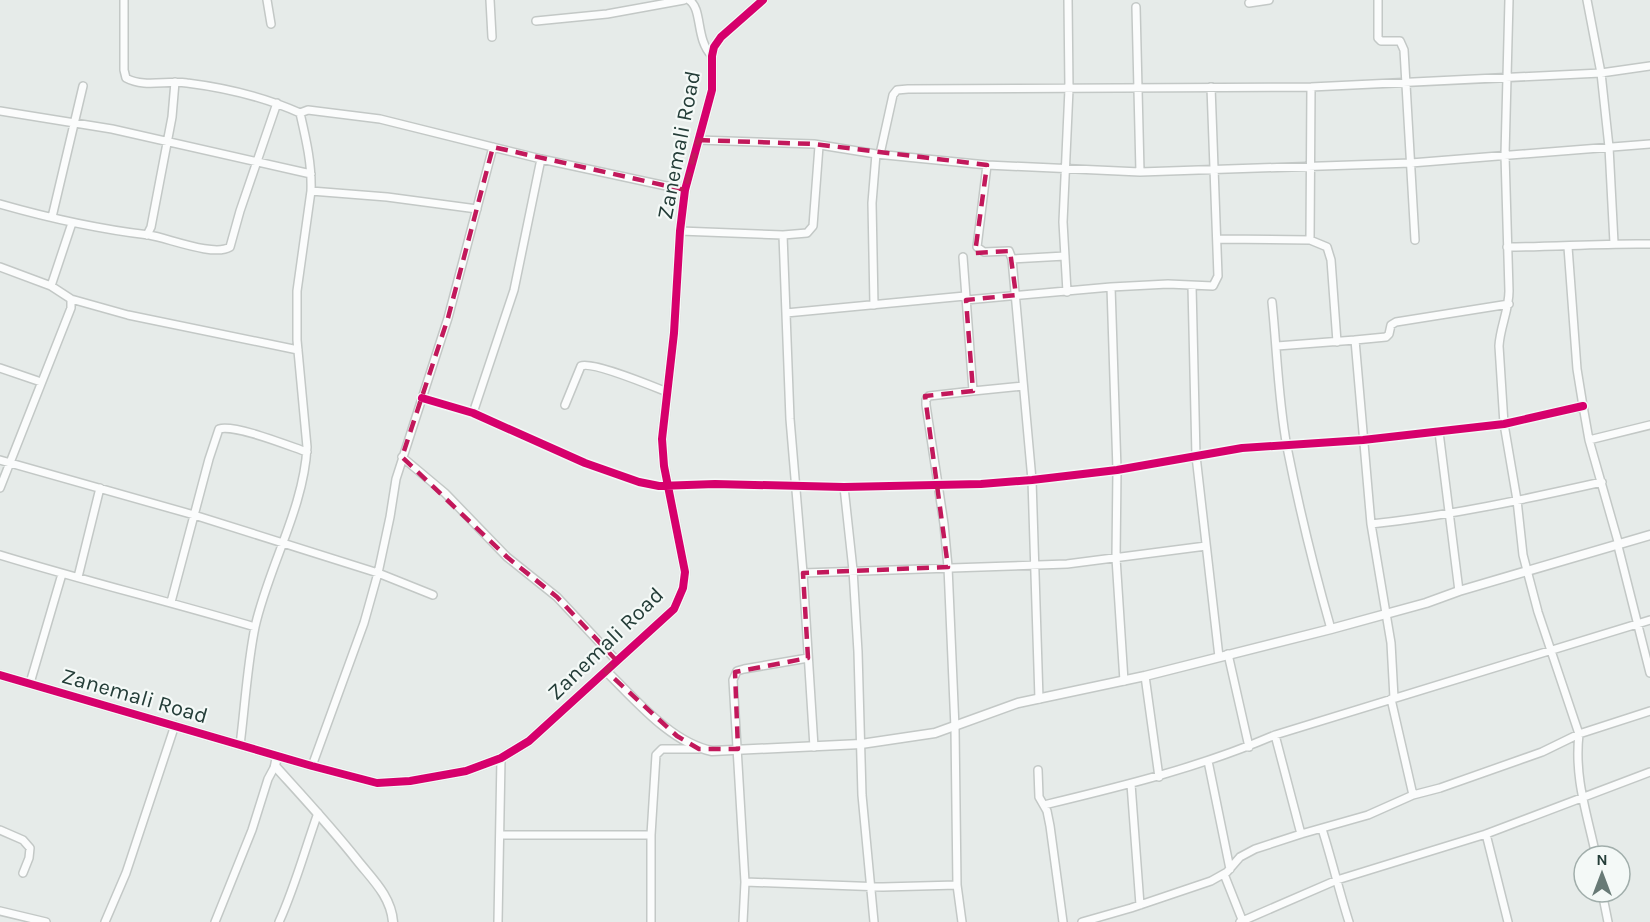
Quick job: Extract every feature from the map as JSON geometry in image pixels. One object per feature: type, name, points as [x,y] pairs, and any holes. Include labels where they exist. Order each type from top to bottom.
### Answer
[{"type":"street","points":[[124,0],[124,70],[126,78],[135,82],[175,82],[234,90],[264,98],[300,113],[308,110],[380,120],[541,159],[685,190]]},
{"type":"street","points":[[267,0],[271,24]]},
{"type":"street","points":[[490,0],[492,37]]},
{"type":"street","points":[[536,21],[607,14],[684,0]]},
{"type":"street","points":[[689,0],[696,10],[702,42],[712,56]]},
{"type":"street","name":"Zanemali Road","points":[[0,675],[377,783],[439,777],[466,771],[501,758],[529,741],[674,609],[682,588],[685,572],[667,485],[662,439],[674,333],[680,231],[685,190],[712,90],[714,47],[721,37],[763,0]]},
{"type":"street","points":[[1067,292],[1063,222],[1069,89],[1068,0]]},
{"type":"street","points":[[1249,3],[1269,0]]},
{"type":"street","points":[[1378,0],[1378,38],[1400,41],[1402,44],[1407,81],[1415,240]]},
{"type":"street","points":[[1509,0],[1505,154],[1509,304],[1498,346],[1504,424],[1527,571],[1550,651],[1580,734],[1577,756],[1581,796],[1593,844]]},
{"type":"street","points":[[1587,0],[1601,73],[1609,147],[1614,243]]},
{"type":"street","points":[[1136,7],[1140,172]]},
{"type":"street","points":[[874,305],[872,203],[878,154],[893,95],[897,90],[1311,87],[1601,73],[1650,66]]},
{"type":"street","points":[[147,235],[151,227],[172,117],[175,82]]},
{"type":"street","points":[[52,217],[82,86]]},
{"type":"street","points":[[786,313],[1111,287],[1168,284],[1210,287],[1215,284],[1218,276],[1211,87]]},
{"type":"street","points":[[1310,240],[1311,87]]},
{"type":"street","points":[[0,204],[72,223],[134,235],[147,235],[210,249],[227,250],[230,247],[277,103]]},
{"type":"street","points":[[0,111],[75,122],[311,174]]},
{"type":"street","points":[[240,745],[255,627],[296,501],[306,452],[298,350],[297,291],[311,191],[311,162],[300,113]]},
{"type":"street","points":[[698,140],[819,146],[987,165],[1140,172],[1411,163],[1650,144]]},
{"type":"street","points":[[680,231],[783,235],[807,233],[813,226],[819,146]]},
{"type":"street","points":[[312,766],[364,623],[378,573],[396,479],[446,327],[493,147]]},
{"type":"street","points":[[473,413],[514,290],[526,242],[541,159]]},
{"type":"street","points":[[987,165],[977,247],[984,252],[1009,251],[1012,259],[1032,480],[1039,699]]},
{"type":"street","points":[[311,191],[387,197],[477,209]]},
{"type":"street","points":[[51,286],[72,223]]},
{"type":"street","points":[[783,235],[790,419],[814,747]]},
{"type":"street","points":[[1217,239],[1310,240],[1327,247],[1330,252],[1337,342]]},
{"type":"street","points":[[1507,247],[1650,244]]},
{"type":"street","points":[[1568,247],[1574,331],[1589,440],[1602,482],[1650,673]]},
{"type":"street","points":[[1012,259],[1065,256]]},
{"type":"street","points":[[963,257],[974,391]]},
{"type":"street","points":[[0,267],[51,286],[71,299],[168,325],[298,350]]},
{"type":"street","points":[[1192,286],[1196,456],[1219,657]]},
{"type":"street","points":[[1111,287],[1116,558],[1124,681]]},
{"type":"street","points":[[0,488],[70,308],[71,299]]},
{"type":"street","points":[[1272,302],[1287,446],[1320,593],[1331,629]]},
{"type":"street","points":[[1277,346],[1386,337],[1389,334],[1390,325],[1396,322],[1509,304]]},
{"type":"street","points":[[1355,340],[1371,524],[1384,614],[1391,644],[1393,699],[1413,795]]},
{"type":"street","points":[[565,405],[581,366],[586,364],[667,392]]},
{"type":"street","points":[[0,369],[41,382]]},
{"type":"street","points":[[962,922],[957,885],[955,728],[948,567],[926,400],[929,396],[1023,386]]},
{"type":"street","points":[[422,398],[473,413],[585,463],[649,485],[659,486],[844,487],[1032,480],[1116,470],[1242,448],[1363,440],[1504,424],[1583,406]]},
{"type":"street","points":[[1589,440],[1650,425]]},
{"type":"street","points":[[171,602],[214,439],[219,429],[224,427],[237,429],[306,452]]},
{"type":"street","points":[[1439,432],[1459,591]]},
{"type":"street","points":[[402,457],[445,493],[507,557],[557,597],[616,660]]},
{"type":"street","points":[[0,460],[194,515],[378,573],[433,595]]},
{"type":"street","points":[[1371,524],[1415,520],[1602,482]]},
{"type":"street","points":[[844,487],[853,570],[862,795],[874,922]]},
{"type":"street","points":[[78,577],[100,488]]},
{"type":"street","points":[[606,671],[677,736],[699,748],[712,751],[861,744],[935,733],[955,728],[998,710],[1039,699],[1145,676],[1331,629],[1650,535]]},
{"type":"street","points":[[803,573],[1067,564],[1206,546]]},
{"type":"street","points":[[0,555],[255,627]]},
{"type":"street","points":[[30,683],[62,574]]},
{"type":"street","points":[[1044,805],[1159,777],[1249,747],[1275,735],[1650,620]]},
{"type":"street","points":[[1228,654],[1249,747]]},
{"type":"street","points":[[742,922],[745,882],[733,680],[735,675],[744,669],[808,658]]},
{"type":"street","points":[[1145,676],[1159,777]]},
{"type":"street","points":[[1084,922],[1211,881],[1227,871],[1240,857],[1255,849],[1368,815],[1413,795],[1440,788],[1542,752],[1580,734],[1650,711]]},
{"type":"street","points":[[105,922],[130,862],[175,725]]},
{"type":"street","points":[[1275,735],[1301,834]]},
{"type":"street","points":[[651,922],[651,835],[657,752],[699,748]]},
{"type":"street","points":[[215,922],[252,830],[278,756]]},
{"type":"street","points":[[498,922],[501,758]]},
{"type":"street","points":[[1208,761],[1227,871],[1242,922],[1337,880],[1486,834],[1581,796],[1650,772]]},
{"type":"street","points":[[275,766],[318,813],[383,891],[392,913],[393,922]]},
{"type":"street","points":[[1038,770],[1039,797],[1044,805],[1055,853],[1063,922]]},
{"type":"street","points":[[1131,784],[1140,905]]},
{"type":"street","points":[[279,922],[292,892],[297,870],[318,813]]},
{"type":"street","points":[[1322,829],[1349,922]]},
{"type":"street","points":[[0,830],[23,840],[30,848],[30,858],[23,873]]},
{"type":"street","points":[[1486,834],[1508,922]]},
{"type":"street","points":[[500,835],[651,835]]},
{"type":"street","points":[[745,882],[872,887],[957,885]]},
{"type":"street","points":[[1604,904],[1608,922]]},
{"type":"street","points":[[0,911],[46,922]]},
{"type":"highlighted area","points":[[698,140],[814,144],[987,165],[975,253],[1010,251],[1016,295],[966,300],[973,391],[925,396],[948,567],[803,573],[808,658],[735,672],[738,749],[699,749],[677,736],[606,671],[616,660],[557,597],[507,557],[402,457],[448,318],[493,147],[685,190]]},
{"type":"cycle path","points":[[0,675],[377,783],[410,781],[466,771],[501,758],[529,741],[674,609],[683,588],[685,572],[664,466],[662,439],[674,333],[680,231],[685,190],[712,90],[714,47],[721,37],[763,0]]},
{"type":"cycle path","points":[[422,398],[473,413],[585,463],[639,482],[659,486],[715,484],[844,487],[981,484],[1032,480],[1117,470],[1242,448],[1363,440],[1504,424],[1583,406]]}]
